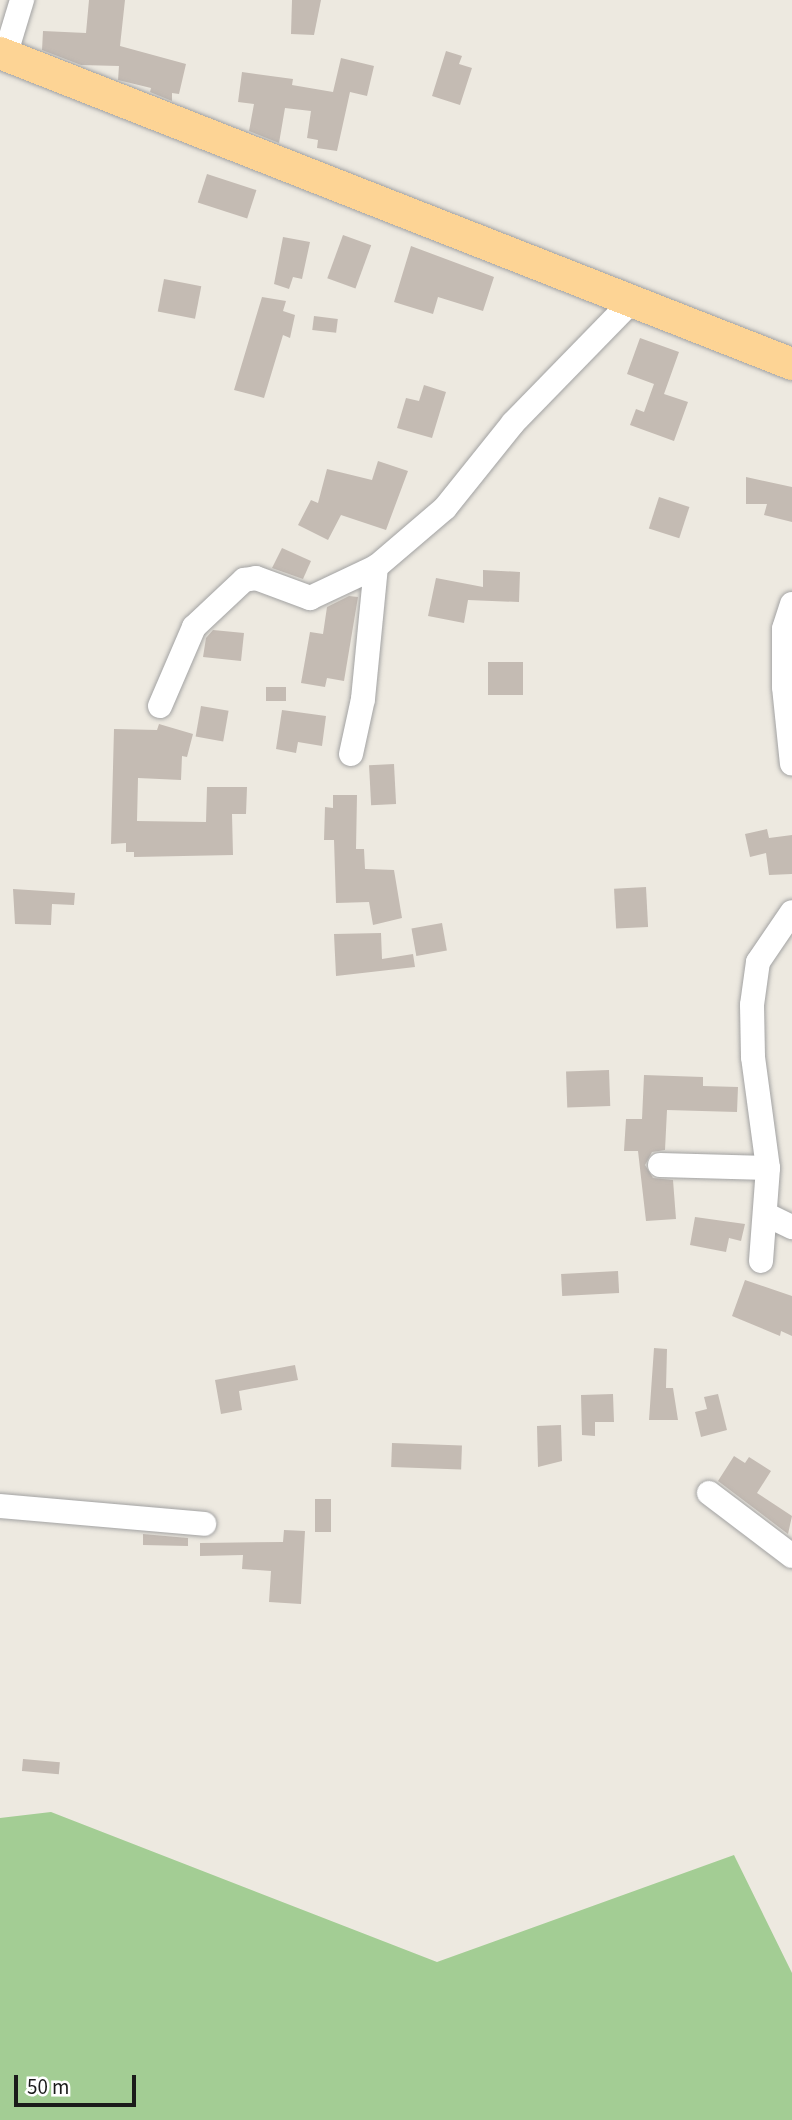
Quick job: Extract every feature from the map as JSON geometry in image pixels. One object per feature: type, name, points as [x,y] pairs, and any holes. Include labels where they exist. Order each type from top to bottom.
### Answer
[{"type":"main road","points":[[3,55],[792,364]]},
{"type":"street","points":[[3,55],[22,0]]},
{"type":"street","points":[[160,706],[194,628],[244,580],[256,578],[310,598],[376,568],[445,508],[513,423],[632,301]]},
{"type":"street","points":[[351,754],[363,699],[376,568]]},
{"type":"street","points":[[792,604],[784,629],[784,687],[792,764]]},
{"type":"street","points":[[761,1261],[767,1216],[768,1168],[753,1057],[752,1005],[758,962],[792,912]]},
{"type":"street","points":[[660,1164],[768,1168]]},
{"type":"street","points":[[767,1216],[792,1227]]},
{"type":"street","points":[[709,1493],[792,1556]]},
{"type":"street","points":[[0,1506],[204,1524]]},
{"type":"green space","points":[[51,1812],[437,1962],[734,1855],[792,1973],[792,2120],[0,2120],[0,1818]]},
{"type":"building","points":[[89,0],[125,0],[120,46],[186,64],[179,94],[172,93],[172,101],[150,92],[151,88],[118,80],[119,66],[81,65],[42,50],[43,31],[86,33]]},
{"type":"building","points":[[292,0],[321,0],[314,35],[291,34]]},
{"type":"building","points":[[446,51],[462,56],[459,64],[472,68],[460,105],[432,96]]},
{"type":"building","points":[[341,58],[374,66],[367,96],[350,92],[337,151],[317,148],[318,140],[307,138],[311,111],[285,108],[279,143],[249,131],[254,104],[238,102],[242,72],[293,79],[292,85],[333,92]]},
{"type":"building","points":[[207,174],[256,190],[247,219],[198,203]]},
{"type":"building","points":[[343,235],[371,245],[355,288],[327,278]]},
{"type":"building","points":[[283,237],[310,242],[302,279],[293,277],[289,289],[274,284]]},
{"type":"building","points":[[411,246],[494,277],[483,311],[438,297],[433,314],[394,302]]},
{"type":"building","points":[[164,279],[201,286],[195,319],[158,311]]},
{"type":"building","points":[[262,297],[286,301],[283,311],[295,315],[290,338],[283,335],[264,398],[234,390]]},
{"type":"building","points":[[314,316],[338,319],[336,333],[312,330]]},
{"type":"building","points":[[640,338],[679,352],[664,394],[688,402],[674,441],[630,425],[636,409],[644,412],[654,384],[627,374]]},
{"type":"building","points":[[424,385],[446,392],[432,438],[397,428],[406,398],[419,401]]},
{"type":"building","points":[[378,461],[408,471],[386,530],[341,515],[328,540],[298,525],[311,500],[318,503],[327,469],[372,480]]},
{"type":"building","points":[[746,477],[792,487],[792,522],[764,515],[767,504],[746,504]]},
{"type":"building","points":[[659,497],[689,507],[679,538],[649,528]]},
{"type":"building","points":[[282,548],[311,561],[303,579],[272,568]]},
{"type":"building","points":[[483,570],[520,572],[519,602],[468,600],[464,623],[428,616],[436,578],[483,587]]},
{"type":"building","points":[[349,596],[358,597],[344,681],[327,678],[325,687],[301,683],[310,632],[323,634],[327,607]]},
{"type":"building","points":[[213,630],[244,633],[241,661],[203,657],[206,638]]},
{"type":"building","points":[[488,662],[523,662],[523,695],[488,695]]},
{"type":"building","points":[[266,687],[286,687],[286,701],[266,701]]},
{"type":"building","points":[[201,706],[229,711],[223,741],[196,737]]},
{"type":"building","points":[[282,710],[326,716],[322,746],[298,742],[296,753],[276,749]]},
{"type":"building","points":[[159,724],[193,734],[187,757],[182,756],[181,780],[138,778],[137,821],[206,822],[207,787],[247,787],[246,814],[232,814],[233,855],[134,857],[134,852],[126,852],[126,843],[111,844],[114,729],[157,730]]},
{"type":"building","points":[[394,764],[396,804],[371,805],[369,765]]},
{"type":"building","points":[[333,795],[357,795],[356,849],[364,849],[365,869],[394,870],[402,918],[373,925],[369,902],[336,903],[334,840],[324,840],[325,807],[333,808]]},
{"type":"building","points":[[767,829],[769,838],[792,835],[792,874],[769,875],[766,853],[750,857],[745,834]]},
{"type":"building","points":[[646,887],[648,927],[616,929],[614,889]]},
{"type":"building","points":[[13,889],[75,893],[74,905],[52,904],[51,925],[15,924]]},
{"type":"building","points":[[442,923],[447,951],[416,956],[411,928]]},
{"type":"building","points":[[381,933],[382,959],[413,954],[415,967],[336,976],[334,934]]},
{"type":"building","points":[[609,1070],[610,1106],[567,1107],[566,1072]]},
{"type":"building","points":[[644,1075],[703,1077],[703,1086],[738,1087],[737,1112],[667,1110],[665,1150],[652,1152],[645,1165],[653,1178],[673,1180],[676,1219],[646,1221],[638,1151],[624,1151],[626,1119],[642,1119]]},
{"type":"building","points":[[695,1217],[745,1224],[741,1241],[729,1238],[726,1252],[690,1245]]},
{"type":"building","points":[[618,1271],[619,1293],[562,1296],[561,1274]]},
{"type":"building","points":[[745,1280],[792,1296],[792,1336],[781,1331],[780,1336],[732,1316]]},
{"type":"building","points":[[654,1348],[667,1349],[666,1388],[673,1388],[678,1420],[649,1420]]},
{"type":"building","points":[[295,1365],[298,1380],[239,1391],[242,1410],[221,1414],[215,1380]]},
{"type":"building","points":[[613,1394],[614,1422],[595,1422],[595,1436],[582,1435],[581,1395]]},
{"type":"building","points":[[718,1394],[727,1430],[701,1437],[695,1412],[707,1409],[704,1397]]},
{"type":"building","points":[[561,1425],[562,1461],[538,1467],[537,1426]]},
{"type":"building","points":[[392,1443],[462,1445],[461,1469],[391,1467]]},
{"type":"building","points":[[734,1456],[745,1463],[749,1457],[771,1471],[757,1493],[792,1516],[788,1534],[718,1481]]},
{"type":"building","points":[[315,1499],[331,1499],[331,1532],[315,1532]]},
{"type":"building","points":[[284,1530],[305,1531],[301,1604],[269,1602],[271,1571],[242,1569],[243,1555],[200,1556],[200,1543],[283,1542]]},
{"type":"building","points":[[143,1534],[188,1538],[188,1546],[143,1545]]},
{"type":"building","points":[[23,1759],[60,1762],[59,1774],[22,1771]]}]
